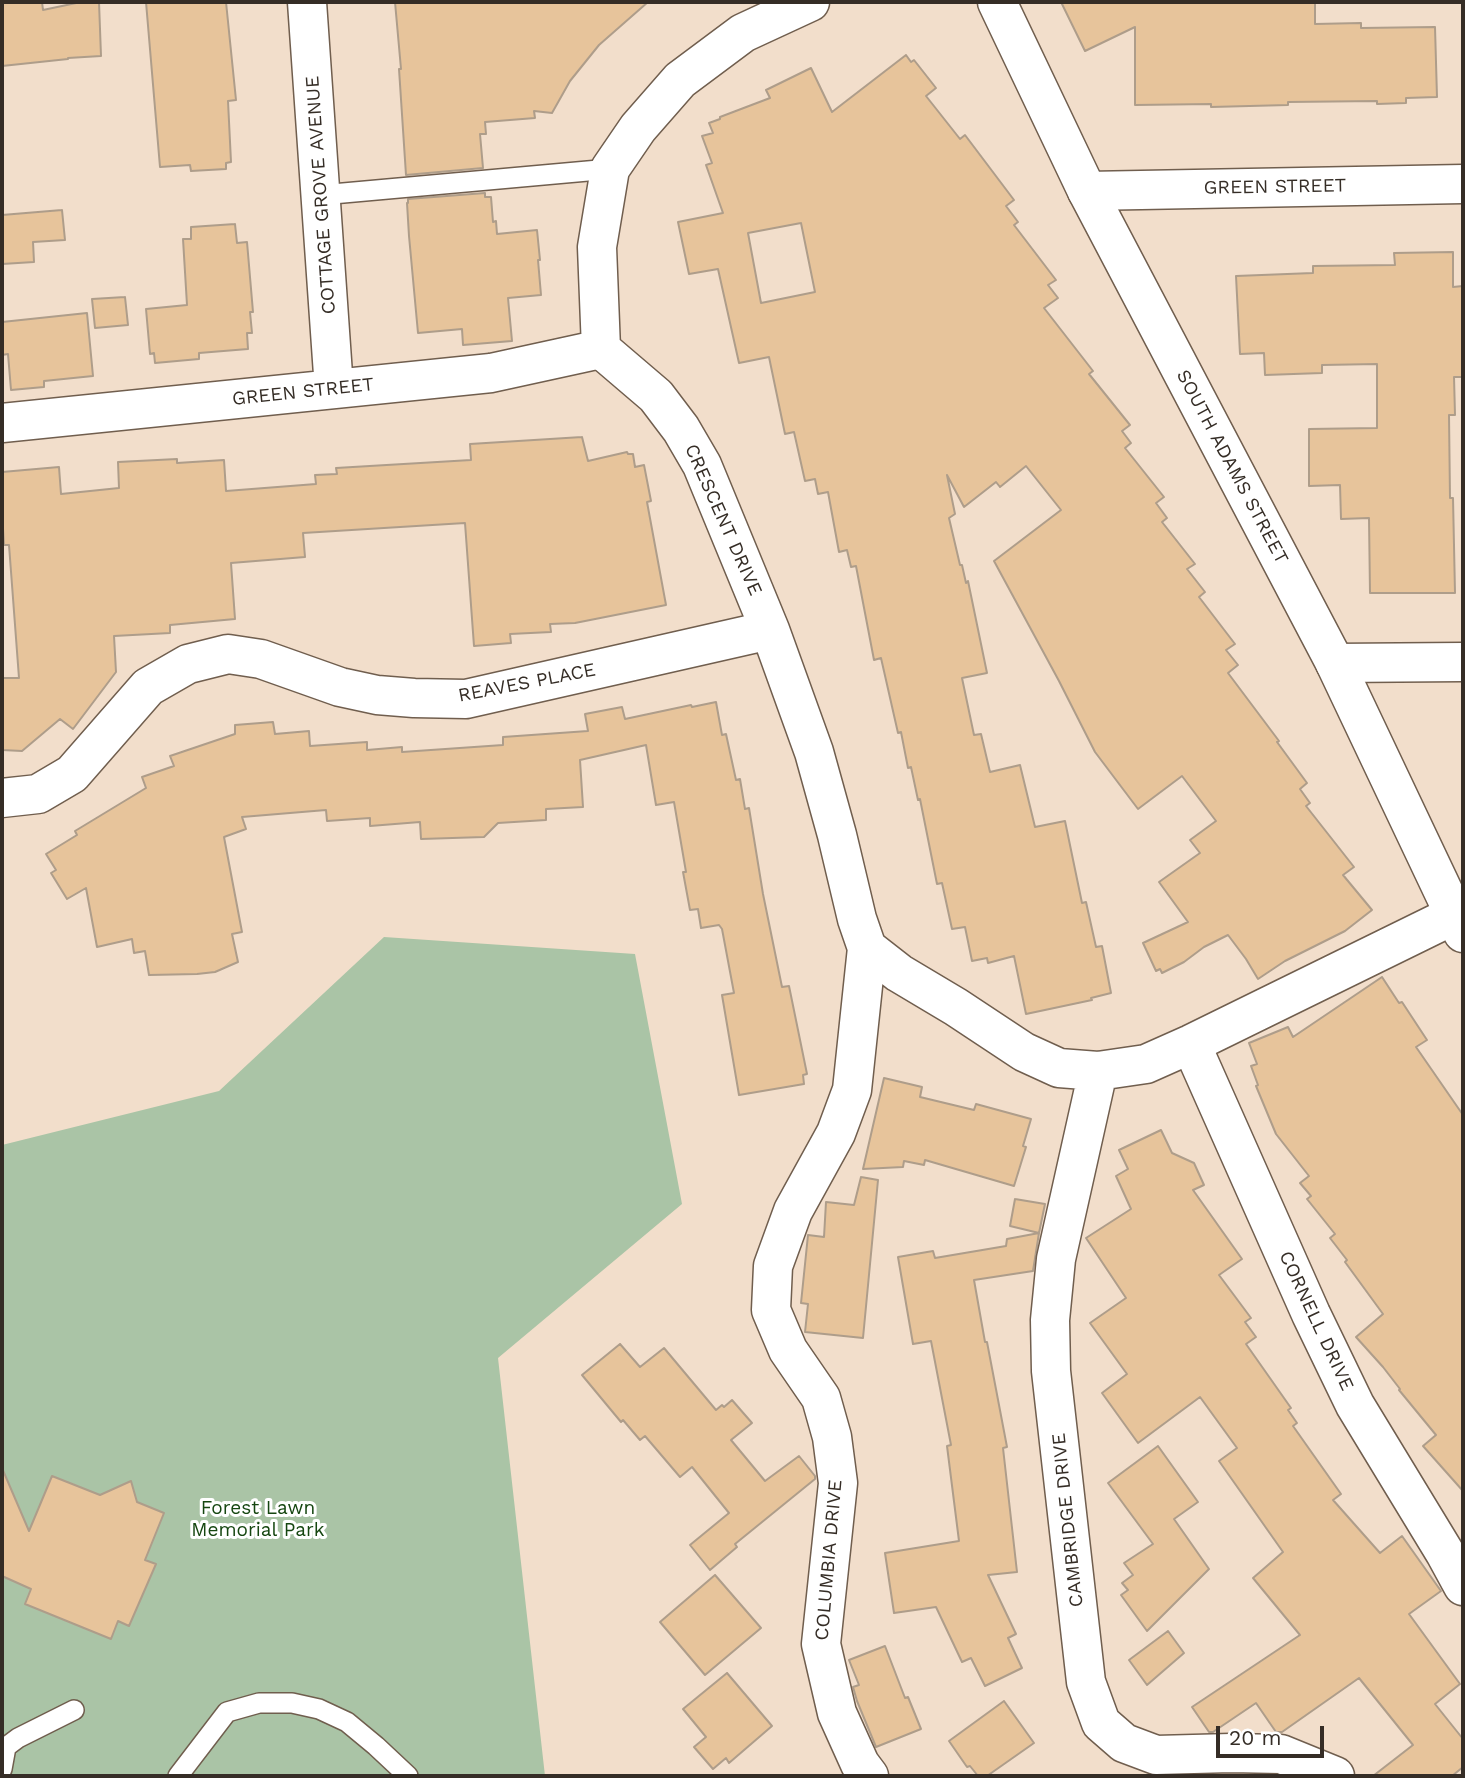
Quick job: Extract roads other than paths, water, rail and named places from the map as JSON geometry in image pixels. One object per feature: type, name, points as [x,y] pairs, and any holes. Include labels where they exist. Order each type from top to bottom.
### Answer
[{"type":"street","name":"COTTAGE GROVE AVENUE","points":[[307,2],[334,389]]},
{"type":"street","points":[[601,349],[597,247],[610,169],[638,128],[680,80],[743,33],[810,2]]},
{"type":"street","name":"SOUTH ADAMS STREET","points":[[997,2],[1087,191],[1335,663],[1459,924]]},
{"type":"street","name":"GREEN STREET","points":[[1087,191],[1463,184]]},
{"type":"street","name":"GREEN STREET","points":[[2,423],[491,373],[601,349]]},
{"type":"street","name":"CRESCENT DRIVE","points":[[601,349],[656,396],[681,429],[702,465],[770,630],[814,752],[867,948]]},
{"type":"street","name":"REAVES PLACE","points":[[2,798],[38,794],[72,774],[148,687],[188,664],[228,653],[261,659],[340,687],[377,695],[466,699],[770,630]]},
{"type":"street","points":[[1335,663],[1463,662]]},
{"type":"street","points":[[867,948],[899,974],[956,1007],[1024,1052],[1059,1068],[1098,1071],[1146,1064],[1459,924]]},
{"type":"street","name":"COLUMBIA DRIVE","points":[[867,948],[852,1090],[836,1133],[793,1211],[773,1266],[771,1310],[788,1350],[821,1398],[832,1437],[838,1483],[821,1644],[837,1713],[860,1764],[869,1776]]},
{"type":"street","name":"CORNELL DRIVE","points":[[1191,1044],[1311,1314],[1355,1405],[1463,1586]]},
{"type":"street","name":"CAMBRIDGE DRIVE","points":[[1098,1071],[1056,1259],[1050,1321],[1051,1371],[1086,1682],[1101,1723],[1124,1743],[1156,1755],[1281,1754],[1335,1776]]},
{"type":"lane","points":[[321,195],[610,169]]},
{"type":"lane","points":[[178,1776],[227,1712],[259,1703],[292,1703],[319,1709],[347,1722],[408,1776]]},
{"type":"lane","points":[[2,1769],[6,1747],[18,1738],[75,1710]]},
{"type":"park label","name":"Forest Lawn Memorial Park","points":[[258,1519]]}]
